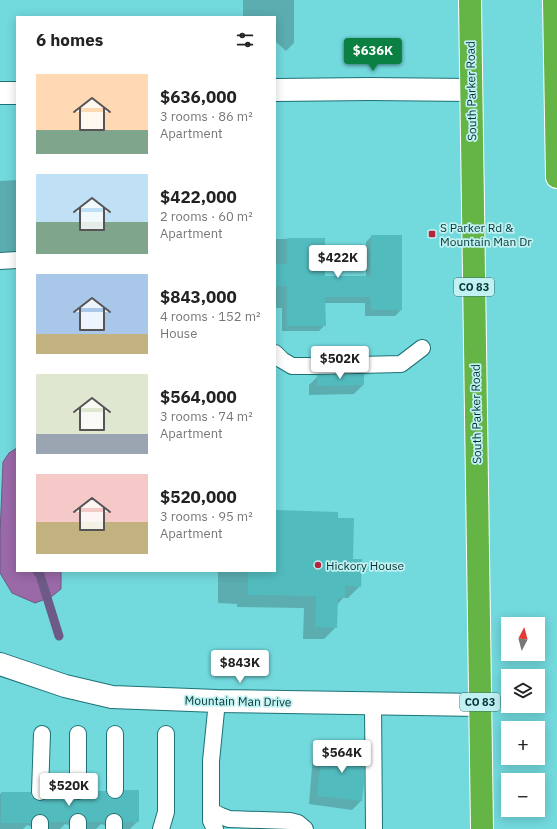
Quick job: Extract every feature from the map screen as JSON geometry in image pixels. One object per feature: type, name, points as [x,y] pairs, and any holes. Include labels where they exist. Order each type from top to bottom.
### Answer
[{"type":"highway","name":"South Parker Road","points":[[470,0],[482,829]]},
{"type":"highway","points":[[554,0],[557,177]]},
{"type":"street","points":[[276,90],[471,90]]},
{"type":"street","points":[[0,93],[16,93]]},
{"type":"street","name":"Mountain Man Drive","points":[[0,664],[64,686],[112,697],[373,704],[480,705]]},
{"type":"lane","points":[[0,261],[16,260]]},
{"type":"lane","points":[[276,354],[292,366],[375,366],[401,364],[422,348]]},
{"type":"lane","points":[[214,829],[211,821],[211,761],[217,700]]},
{"type":"lane","points":[[373,704],[374,829]]},
{"type":"lane","points":[[40,792],[42,734]]},
{"type":"lane","points":[[78,734],[78,791]]},
{"type":"lane","points":[[115,734],[115,790]]},
{"type":"lane","points":[[161,829],[166,812],[166,734]]},
{"type":"lane","points":[[211,811],[229,819],[290,821],[298,823],[305,829]]},
{"type":"shaded area","points":[[16,449],[16,572],[61,572],[61,589],[51,597],[35,603],[12,593],[0,573],[3,462],[9,453]]},
{"type":"building","points":[[371,235],[402,235],[402,310],[371,310],[370,297],[325,297],[326,326],[287,326],[287,286],[276,286],[276,264],[287,264],[287,238],[325,238],[325,276],[371,276]]},
{"type":"building","points":[[364,374],[364,385],[317,386],[317,375]]},
{"type":"building","name":"Hickory House","points":[[276,510],[338,512],[338,518],[354,518],[353,559],[362,559],[361,587],[345,586],[345,598],[338,598],[337,628],[315,627],[316,596],[248,595],[248,572],[276,572]]},
{"type":"building","points":[[322,746],[364,751],[364,783],[362,801],[317,796]]},
{"type":"building","points":[[124,790],[139,790],[139,822],[123,822],[119,814],[114,813],[106,817],[105,822],[87,822],[83,814],[78,813],[70,817],[68,822],[49,822],[45,815],[40,814],[35,815],[31,823],[1,823],[1,792],[31,792],[31,796],[35,800],[40,801],[45,800],[48,797],[50,791],[69,791],[73,799],[78,800],[86,796],[88,791],[106,791],[110,798],[115,799],[123,795]]},
{"type":"waterway","points":[[38,572],[59,636]]},
{"type":"place","name":"S Parker Rd & Mountain Man Dr","points":[[432,234]]},
{"type":"place","name":"Hickory House","points":[[318,565]]}]
